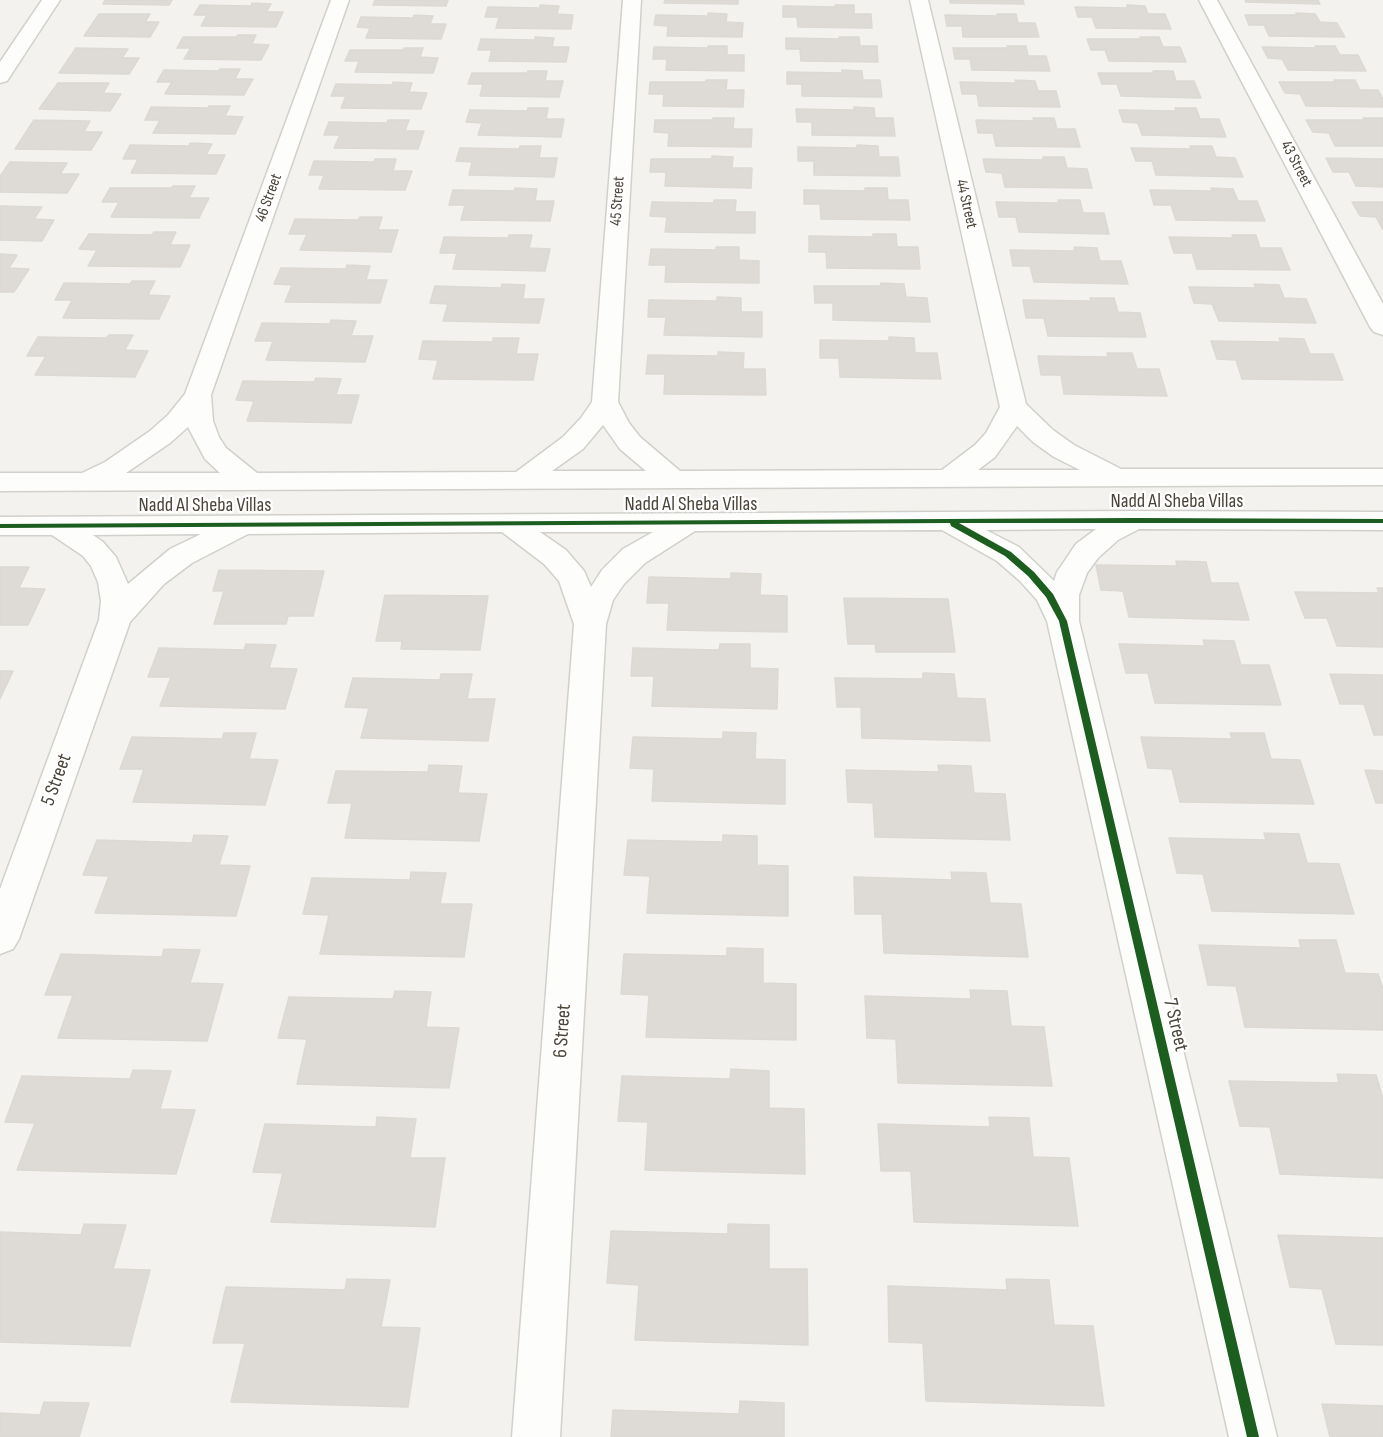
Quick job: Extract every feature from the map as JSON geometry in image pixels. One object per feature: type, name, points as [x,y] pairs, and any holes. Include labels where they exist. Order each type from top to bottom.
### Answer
[{"type":"street","points":[[0,77],[51,0]]},
{"type":"street","name":"46 Street","points":[[198,395],[340,0]]},
{"type":"street","name":"45 Street","points":[[605,402],[632,0]]},
{"type":"street","name":"44 Street","points":[[919,0],[1013,407]]},
{"type":"street","name":"43 Street","points":[[1208,0],[1383,327]]},
{"type":"street","points":[[198,395],[199,421],[205,437],[222,460],[249,480]]},
{"type":"street","points":[[87,481],[115,468],[160,437],[178,421],[198,395]]},
{"type":"street","points":[[524,479],[573,443],[591,423],[605,402],[616,424],[630,443],[672,479]]},
{"type":"street","points":[[949,478],[985,451],[998,436],[1013,407],[1043,436],[1064,452],[1119,477]]},
{"type":"street","name":"Nadd Al Sheba Villas","points":[[0,482],[1383,477]]},
{"type":"street","points":[[1063,621],[1064,595],[1072,572],[1087,551],[1101,539],[1134,520]]},
{"type":"street","name":"Nadd Al Sheba Villas","points":[[0,526],[1134,520],[1383,521]]},
{"type":"street","points":[[950,522],[990,543],[1032,574],[1050,596],[1063,621]]},
{"type":"street","points":[[590,624],[598,600],[613,577],[633,556],[687,523]]},
{"type":"street","points":[[115,620],[130,600],[153,577],[181,556],[212,538],[245,524]]},
{"type":"street","points":[[510,524],[555,557],[573,578],[590,624]]},
{"type":"street","points":[[56,525],[93,549],[105,564],[113,582],[116,601],[115,620]]},
{"type":"street","name":"5 Street","points":[[0,939],[115,620]]},
{"type":"street","name":"7 Street","points":[[1063,621],[1253,1437]]},
{"type":"street","name":"6 Street","points":[[536,1437],[590,624]]},
{"type":"building","points":[[105,0],[172,0],[169,5],[103,4]]},
{"type":"building","points":[[375,0],[448,0],[446,6],[373,5]]},
{"type":"building","points":[[665,0],[738,0],[738,4],[664,3]]},
{"type":"building","points":[[950,0],[1023,0],[1024,4],[950,3]]},
{"type":"building","points":[[1245,0],[1318,0],[1320,4],[1246,2]]},
{"type":"building","points":[[252,3],[271,4],[266,12],[283,12],[276,27],[201,26],[207,15],[194,15],[200,5],[251,6]]},
{"type":"building","points":[[540,5],[559,6],[557,14],[573,15],[571,29],[496,28],[499,17],[485,17],[488,7],[540,8]]},
{"type":"building","points":[[835,5],[854,5],[854,14],[871,14],[872,28],[798,27],[797,17],[783,17],[783,6],[836,7]]},
{"type":"building","points":[[1127,5],[1145,6],[1148,14],[1165,14],[1171,29],[1096,28],[1092,17],[1078,17],[1075,7],[1127,8]]},
{"type":"building","points":[[708,13],[727,14],[726,22],[743,23],[742,37],[667,36],[668,26],[654,25],[656,15],[708,16]]},
{"type":"building","points":[[1296,13],[1315,14],[1320,22],[1337,23],[1345,37],[1269,36],[1264,25],[1249,25],[1245,15],[1297,15]]},
{"type":"building","points":[[99,14],[150,14],[145,22],[159,22],[150,37],[84,36]]},
{"type":"building","points":[[997,14],[1016,14],[1018,23],[1035,23],[1039,37],[963,37],[962,26],[947,26],[945,15],[998,16]]},
{"type":"building","points":[[414,15],[433,16],[430,24],[446,24],[441,39],[366,38],[370,28],[357,27],[361,17],[413,18]]},
{"type":"building","points":[[256,35],[252,44],[269,45],[261,60],[184,59],[191,48],[177,48],[183,37],[236,37]]},
{"type":"building","points":[[535,37],[554,38],[552,47],[569,47],[566,62],[489,61],[492,50],[478,50],[481,39],[535,40]]},
{"type":"building","points":[[839,37],[859,37],[860,46],[877,46],[878,62],[801,61],[800,49],[786,49],[786,38],[839,39]]},
{"type":"building","points":[[1140,37],[1159,37],[1163,47],[1180,47],[1186,62],[1109,61],[1105,50],[1091,50],[1087,39],[1141,39]]},
{"type":"building","points":[[708,46],[727,46],[727,55],[744,55],[744,71],[666,70],[667,59],[653,59],[654,47],[708,48]]},
{"type":"building","points":[[1007,46],[1026,46],[1028,56],[1046,56],[1050,71],[972,70],[970,59],[955,59],[953,48],[1008,48]]},
{"type":"building","points":[[1315,46],[1335,46],[1340,55],[1358,55],[1366,71],[1288,70],[1282,59],[1268,58],[1262,47],[1317,48]]},
{"type":"building","points":[[76,48],[128,49],[122,58],[139,58],[129,74],[59,73]]},
{"type":"building","points":[[404,48],[423,48],[420,57],[438,58],[433,73],[355,72],[359,61],[345,61],[350,50],[404,50]]},
{"type":"building","points":[[220,69],[240,69],[235,79],[253,79],[244,95],[165,94],[172,82],[157,82],[164,70],[219,71]]},
{"type":"building","points":[[842,70],[862,71],[863,80],[880,80],[882,97],[802,96],[802,84],[787,84],[787,72],[842,73]]},
{"type":"building","points":[[528,71],[547,71],[545,81],[563,81],[559,97],[480,96],[483,84],[468,84],[472,73],[527,73]]},
{"type":"building","points":[[1153,71],[1173,71],[1176,81],[1194,81],[1201,98],[1121,96],[1117,84],[1102,84],[1098,73],[1154,73]]},
{"type":"building","points":[[706,80],[727,80],[726,90],[744,90],[743,107],[663,106],[664,94],[649,94],[650,82],[706,82]]},
{"type":"building","points":[[1015,80],[1035,81],[1038,91],[1056,91],[1060,107],[979,106],[977,94],[962,94],[960,82],[1016,83]]},
{"type":"building","points":[[1334,80],[1355,80],[1360,90],[1378,90],[1383,99],[1383,107],[1306,106],[1300,94],[1285,93],[1279,82],[1336,82]]},
{"type":"building","points":[[393,82],[412,83],[409,92],[427,93],[421,109],[341,108],[346,96],[331,96],[336,84],[392,85]]},
{"type":"building","points":[[58,83],[109,83],[103,93],[121,94],[110,111],[39,109]]},
{"type":"building","points":[[209,106],[230,106],[225,116],[243,117],[235,134],[153,133],[160,120],[145,120],[151,107],[208,108]]},
{"type":"building","points":[[854,107],[874,108],[875,118],[893,118],[895,136],[812,135],[812,122],[797,122],[796,109],[854,110]]},
{"type":"building","points":[[528,108],[548,108],[546,119],[564,119],[561,137],[478,135],[482,123],[466,122],[470,110],[527,111]]},
{"type":"building","points":[[1175,108],[1196,108],[1200,119],[1219,119],[1226,137],[1142,135],[1138,123],[1123,122],[1119,110],[1176,111]]},
{"type":"building","points":[[713,118],[734,118],[733,129],[752,129],[751,147],[668,146],[669,133],[654,132],[655,120],[713,120]]},
{"type":"building","points":[[1033,118],[1054,118],[1057,129],[1075,129],[1080,147],[996,146],[993,133],[978,133],[976,120],[1034,121]]},
{"type":"building","points":[[1363,118],[1383,118],[1383,146],[1335,146],[1329,133],[1313,132],[1306,120],[1365,120]]},
{"type":"building","points":[[34,120],[90,121],[84,132],[102,132],[91,150],[15,149]]},
{"type":"building","points":[[388,120],[409,120],[405,131],[424,131],[418,149],[334,148],[340,135],[324,135],[329,122],[387,123]]},
{"type":"building","points":[[190,143],[212,144],[206,155],[225,155],[216,174],[131,173],[138,159],[123,159],[130,145],[189,146]]},
{"type":"building","points":[[857,145],[878,146],[879,157],[898,157],[900,176],[814,175],[814,161],[798,161],[798,147],[857,148]]},
{"type":"building","points":[[520,146],[541,146],[539,158],[557,158],[554,177],[469,175],[472,162],[456,161],[460,148],[519,149]]},
{"type":"building","points":[[1190,146],[1212,146],[1216,157],[1235,158],[1243,177],[1156,175],[1152,161],[1136,161],[1131,148],[1191,149]]},
{"type":"building","points":[[712,156],[733,157],[732,168],[752,168],[751,188],[665,186],[666,172],[650,172],[651,159],[712,159]]},
{"type":"building","points":[[1043,157],[1064,157],[1067,168],[1087,169],[1092,188],[1005,187],[1002,173],[986,172],[983,159],[1043,160]]},
{"type":"building","points":[[1326,158],[1383,159],[1383,187],[1356,186],[1349,172],[1333,172]]},
{"type":"building","points":[[375,159],[396,159],[393,171],[412,171],[405,190],[319,189],[324,175],[309,175],[314,161],[374,162]]},
{"type":"building","points":[[10,162],[67,163],[60,174],[79,174],[67,193],[0,192],[0,176]]},
{"type":"building","points":[[173,186],[195,186],[189,198],[209,198],[199,218],[111,217],[119,202],[102,202],[110,188],[171,188]]},
{"type":"building","points":[[515,188],[537,189],[535,201],[554,201],[550,221],[461,220],[465,205],[449,205],[453,190],[514,191]]},
{"type":"building","points":[[865,188],[887,188],[888,200],[908,200],[910,220],[821,219],[820,204],[804,204],[804,190],[865,191]]},
{"type":"building","points":[[1211,188],[1233,189],[1238,201],[1257,201],[1265,221],[1176,220],[1171,205],[1154,205],[1150,190],[1212,191]]},
{"type":"building","points":[[714,200],[736,200],[735,212],[755,212],[755,233],[665,232],[667,217],[650,216],[652,202],[714,203]]},
{"type":"building","points":[[1058,200],[1080,200],[1083,213],[1104,213],[1109,234],[1019,232],[1016,217],[999,217],[996,202],[1059,203]]},
{"type":"building","points":[[1352,202],[1383,202],[1383,230],[1376,217],[1360,216]]},
{"type":"building","points":[[0,206],[42,207],[34,219],[54,220],[42,241],[0,240]]},
{"type":"building","points":[[360,217],[382,217],[378,230],[398,230],[391,252],[300,250],[307,234],[289,234],[295,219],[358,220]]},
{"type":"building","points":[[154,232],[176,232],[170,245],[190,245],[180,267],[88,266],[97,250],[79,249],[89,234],[152,235]]},
{"type":"building","points":[[873,234],[896,234],[897,247],[918,247],[920,269],[827,268],[826,252],[809,252],[809,236],[873,237]]},
{"type":"building","points":[[509,235],[532,235],[529,248],[550,249],[545,271],[453,269],[457,253],[440,253],[444,237],[508,238]]},
{"type":"building","points":[[1232,235],[1256,235],[1260,248],[1281,248],[1290,270],[1197,269],[1192,253],[1174,253],[1169,237],[1234,238]]},
{"type":"building","points":[[716,247],[739,247],[739,260],[759,261],[759,283],[665,282],[666,265],[649,265],[651,249],[716,250]]},
{"type":"building","points":[[1074,247],[1097,248],[1100,261],[1121,261],[1128,284],[1034,282],[1030,266],[1013,266],[1010,250],[1075,251]]},
{"type":"building","points":[[0,254],[17,255],[9,268],[29,269],[14,292],[0,292]]},
{"type":"building","points":[[347,265],[370,266],[366,280],[387,280],[380,303],[285,302],[292,285],[274,284],[281,268],[346,269]]},
{"type":"building","points":[[132,281],[155,281],[148,295],[170,296],[159,319],[63,318],[72,300],[55,300],[64,283],[130,284]]},
{"type":"building","points":[[881,283],[904,284],[906,297],[927,298],[930,322],[833,320],[833,303],[815,303],[814,286],[880,286]]},
{"type":"building","points":[[502,284],[525,285],[523,299],[544,299],[539,323],[443,321],[448,304],[430,303],[435,286],[501,288]]},
{"type":"building","points":[[1254,284],[1279,285],[1284,298],[1306,299],[1316,323],[1219,321],[1212,304],[1194,303],[1189,287],[1256,288]]},
{"type":"building","points":[[717,297],[741,298],[741,312],[762,312],[762,337],[664,335],[666,317],[648,317],[649,300],[717,301]]},
{"type":"building","points":[[1090,298],[1114,298],[1118,312],[1140,313],[1146,337],[1048,336],[1044,318],[1026,318],[1023,300],[1091,301]]},
{"type":"building","points":[[331,320],[356,321],[351,336],[373,336],[365,362],[266,360],[273,341],[255,341],[262,323],[330,324]]},
{"type":"building","points":[[109,335],[133,335],[125,350],[148,351],[135,377],[35,375],[46,356],[27,356],[38,337],[106,338]]},
{"type":"building","points":[[889,337],[914,338],[915,353],[937,353],[941,379],[840,377],[839,358],[820,358],[820,340],[889,341]]},
{"type":"building","points":[[493,338],[519,338],[516,354],[538,354],[533,380],[433,379],[438,360],[419,359],[423,341],[493,342]]},
{"type":"building","points":[[1279,338],[1304,339],[1310,354],[1333,354],[1343,380],[1242,379],[1236,360],[1217,359],[1211,341],[1281,342]]},
{"type":"building","points":[[718,352],[744,353],[743,369],[765,369],[766,395],[664,394],[665,374],[646,374],[648,355],[718,356]]},
{"type":"building","points":[[1107,353],[1132,353],[1137,369],[1159,369],[1167,396],[1064,394],[1061,375],[1041,375],[1038,356],[1108,357]]},
{"type":"building","points":[[316,378],[341,379],[336,395],[359,395],[351,423],[247,421],[254,401],[236,400],[243,381],[314,382]]},
{"type":"building","points":[[1176,561],[1206,562],[1211,583],[1238,583],[1249,620],[1129,617],[1123,591],[1101,590],[1096,565],[1177,566]]},
{"type":"building","points":[[0,567],[29,567],[19,588],[45,589],[28,625],[0,625]]},
{"type":"building","points":[[219,570],[324,571],[313,616],[288,616],[286,624],[214,624],[224,591],[213,591]]},
{"type":"building","points":[[731,573],[761,574],[760,595],[787,596],[787,632],[667,630],[669,603],[647,603],[649,577],[731,579]]},
{"type":"building","points":[[1377,588],[1383,588],[1383,647],[1337,646],[1327,618],[1305,618],[1295,592],[1379,593]]},
{"type":"building","points":[[385,595],[488,596],[480,650],[401,649],[402,641],[376,641]]},
{"type":"building","points":[[844,598],[948,599],[955,652],[876,652],[875,644],[848,644]]},
{"type":"building","points":[[1203,640],[1234,641],[1241,665],[1269,665],[1281,705],[1155,703],[1148,673],[1126,673],[1119,644],[1205,646]]},
{"type":"building","points":[[246,644],[276,645],[269,668],[297,669],[285,709],[160,706],[171,677],[148,677],[159,648],[244,650]]},
{"type":"building","points":[[720,644],[750,644],[750,668],[778,669],[777,709],[652,706],[654,676],[631,676],[633,648],[719,650]]},
{"type":"building","points":[[0,671],[13,671],[0,699]]},
{"type":"building","points":[[923,673],[954,674],[957,698],[985,699],[990,741],[862,738],[861,707],[837,707],[835,678],[923,679]]},
{"type":"building","points":[[441,674],[472,674],[467,699],[495,699],[488,741],[361,738],[369,708],[345,707],[353,678],[440,680]]},
{"type":"building","points":[[1330,674],[1383,675],[1383,735],[1374,735],[1364,704],[1340,704]]},
{"type":"building","points":[[723,732],[756,733],[755,759],[785,760],[785,804],[652,801],[654,769],[630,768],[633,737],[723,739]]},
{"type":"building","points":[[224,733],[256,733],[249,759],[278,760],[265,805],[133,802],[144,769],[120,769],[132,737],[222,739]]},
{"type":"building","points":[[1230,733],[1264,733],[1271,759],[1300,760],[1314,804],[1180,802],[1172,769],[1148,768],[1141,737],[1232,739]]},
{"type":"building","points":[[429,765],[462,766],[458,793],[487,794],[479,841],[345,838],[352,803],[328,803],[336,771],[428,772]]},
{"type":"building","points":[[938,765],[971,766],[974,793],[1005,794],[1010,840],[875,837],[873,803],[848,802],[846,770],[939,772]]},
{"type":"building","points":[[1365,770],[1383,771],[1383,803],[1376,803]]},
{"type":"building","points":[[1264,833],[1299,834],[1307,863],[1339,864],[1354,914],[1212,911],[1203,874],[1177,873],[1169,838],[1266,840]]},
{"type":"building","points":[[194,835],[228,836],[219,865],[250,866],[236,916],[95,913],[109,876],[83,875],[97,840],[192,843]]},
{"type":"building","points":[[723,835],[757,836],[757,865],[788,866],[788,916],[647,913],[650,876],[624,875],[628,840],[723,842]]},
{"type":"building","points":[[411,872],[446,873],[440,904],[472,904],[464,957],[320,954],[329,915],[303,914],[312,878],[410,880]]},
{"type":"building","points":[[951,872],[986,873],[990,903],[1021,904],[1028,957],[884,953],[882,914],[855,914],[854,877],[952,880]]},
{"type":"building","points":[[1299,940],[1336,940],[1345,973],[1378,974],[1383,989],[1383,1030],[1245,1027],[1236,986],[1208,985],[1199,945],[1301,948]]},
{"type":"building","points":[[727,948],[763,949],[763,983],[796,984],[796,1040],[646,1037],[649,995],[621,994],[624,954],[727,956]]},
{"type":"building","points":[[164,949],[200,950],[190,983],[223,984],[207,1041],[58,1038],[73,995],[45,995],[61,954],[162,957]]},
{"type":"building","points":[[970,990],[1007,991],[1011,1026],[1044,1027],[1052,1086],[898,1083],[896,1039],[867,1038],[865,996],[971,999]]},
{"type":"building","points":[[395,991],[431,992],[426,1027],[459,1028],[449,1088],[297,1084],[307,1039],[278,1038],[289,997],[393,999]]},
{"type":"building","points":[[731,1069],[769,1071],[769,1108],[804,1109],[805,1174],[645,1170],[648,1122],[618,1121],[622,1076],[730,1079]]},
{"type":"building","points":[[133,1070],[171,1071],[160,1109],[195,1110],[176,1174],[17,1170],[35,1123],[5,1122],[22,1076],[130,1079]]},
{"type":"building","points":[[1337,1074],[1376,1075],[1383,1099],[1383,1178],[1280,1174],[1270,1127],[1240,1126],[1229,1081],[1339,1083]]},
{"type":"building","points":[[377,1117],[416,1119],[410,1158],[445,1158],[435,1227],[271,1222],[283,1173],[253,1172],[265,1124],[376,1127]]},
{"type":"building","points":[[989,1117],[1029,1118],[1033,1157],[1069,1158],[1078,1226],[914,1222],[911,1171],[881,1171],[878,1124],[990,1127]]},
{"type":"building","points":[[84,1224],[126,1225],[113,1269],[150,1270],[130,1346],[0,1342],[0,1232],[81,1235]]},
{"type":"building","points":[[728,1224],[769,1225],[769,1269],[807,1269],[808,1345],[635,1340],[639,1285],[607,1283],[611,1231],[728,1234]]},
{"type":"building","points":[[1278,1235],[1383,1238],[1383,1345],[1336,1344],[1322,1289],[1290,1287]]},
{"type":"building","points":[[347,1279],[390,1280],[381,1327],[420,1328],[408,1407],[231,1402],[245,1343],[213,1343],[226,1287],[345,1290]]},
{"type":"building","points":[[1006,1279],[1049,1280],[1054,1325],[1093,1326],[1104,1406],[926,1401],[923,1343],[889,1342],[888,1286],[1007,1290]]},
{"type":"building","points":[[740,1401],[784,1403],[784,1437],[611,1437],[613,1410],[739,1414]]},
{"type":"building","points":[[44,1402],[89,1403],[79,1437],[0,1437],[0,1413],[40,1415]]},
{"type":"building","points":[[1322,1404],[1383,1406],[1383,1437],[1330,1437]]},
{"type":"cycle path","points":[[0,526],[1134,520],[1383,521]]},
{"type":"cycle path","points":[[954,524],[1008,554],[1031,574],[1050,596],[1063,621],[1253,1437]]}]
